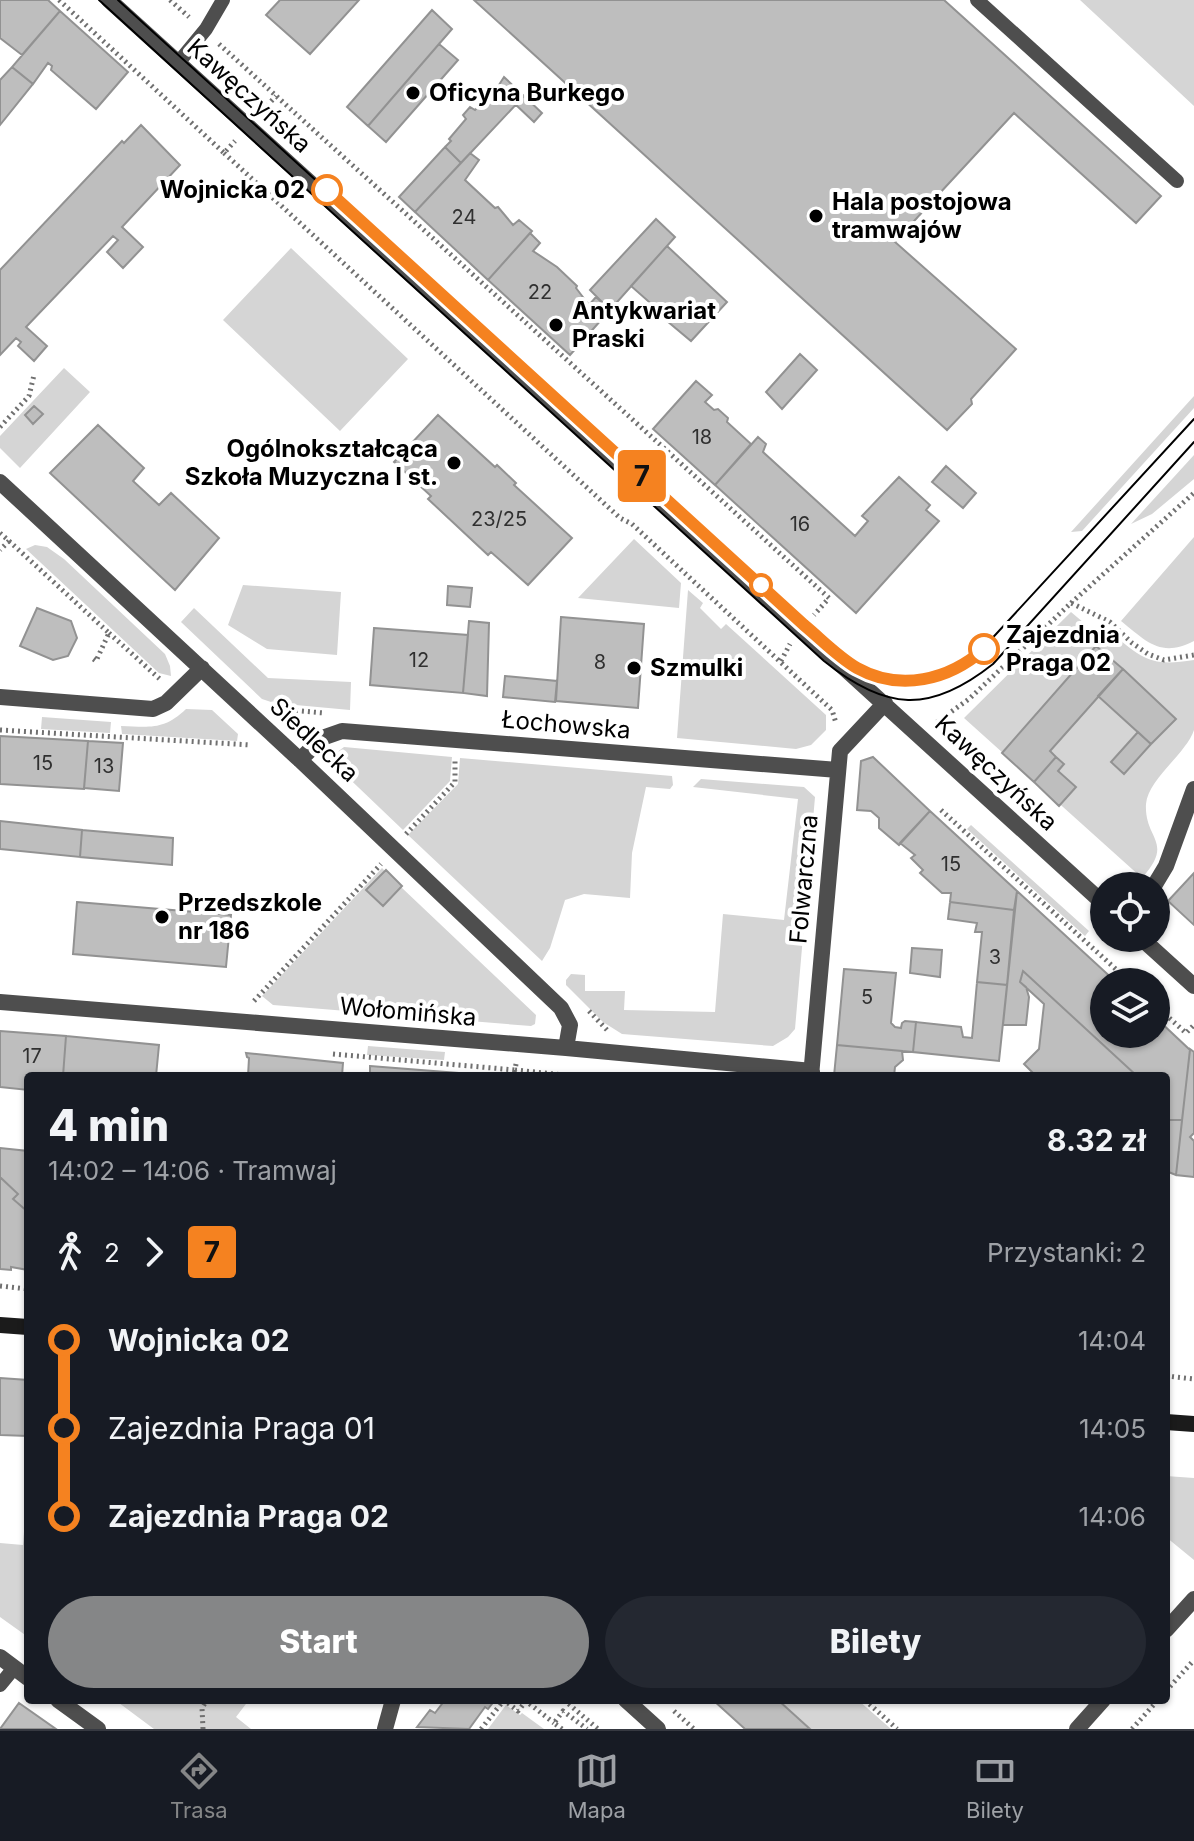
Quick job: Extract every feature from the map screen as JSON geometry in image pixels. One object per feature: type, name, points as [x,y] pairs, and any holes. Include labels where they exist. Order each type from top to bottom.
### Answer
[{"type":"street","name":"Kawęczyńska","points":[[109,0],[1090,891]]},
{"type":"street","name":"Siedlecka","points":[[0,482],[202,668],[561,1008],[570,1025],[566,1048]]},
{"type":"street","points":[[0,697],[153,709],[166,703],[202,668]]},
{"type":"street","name":"Folwarczna","points":[[812,1072],[840,751],[885,703]]},
{"type":"street","name":"Łochowska","points":[[300,760],[322,738],[342,731],[838,770]]},
{"type":"street","points":[[1162,872],[1194,789]]},
{"type":"street","points":[[1156,952],[1194,986]]},
{"type":"street","name":"Wołomińska","points":[[0,1002],[566,1048],[793,1072]]},
{"type":"street","points":[[0,1325],[24,1327]]},
{"type":"street","points":[[1170,1422],[1194,1424]]},
{"type":"street","points":[[1170,1626],[1194,1599]]},
{"type":"street","points":[[0,1657],[21,1673]]},
{"type":"street","points":[[64,1704],[98,1729]]},
{"type":"street","points":[[385,1729],[391,1704]]},
{"type":"street","points":[[630,1704],[658,1729]]},
{"type":"street","points":[[1077,1729],[1099,1704]]},
{"type":"lane","points":[[178,63],[206,29],[223,0]]},
{"type":"lane","points":[[977,0],[1177,181]]},
{"type":"lane","points":[[0,1685],[21,1673]]},
{"type":"path","points":[[59,0],[620,518],[632,524],[781,661],[800,629],[829,598],[206,29],[170,0]]},
{"type":"path","points":[[224,153],[276,96]]},
{"type":"path","points":[[0,427],[29,396],[34,375]]},
{"type":"path","points":[[920,735],[969,699],[1194,493]]},
{"type":"path","points":[[0,533],[109,633],[96,661],[92,658]]},
{"type":"path","points":[[0,550],[9,541]]},
{"type":"path","points":[[1071,603],[1110,622],[1148,654],[1164,660],[1194,655]]},
{"type":"path","points":[[268,708],[326,713]]},
{"type":"path","points":[[0,730],[258,745]]},
{"type":"path","points":[[405,835],[455,782],[456,753]]},
{"type":"path","points":[[941,810],[1115,968]]},
{"type":"path","points":[[395,825],[416,846]]},
{"type":"path","points":[[265,1007],[250,1005],[382,863]]},
{"type":"path","points":[[583,1006],[616,1038]]},
{"type":"path","points":[[1170,1019],[1186,1033],[1194,1025]]},
{"type":"path","points":[[0,1286],[24,1289]]},
{"type":"path","points":[[1170,1376],[1194,1379]]},
{"type":"path","points":[[1170,1687],[1194,1660]]},
{"type":"path","points":[[203,1729],[204,1704]]},
{"type":"path","points":[[481,1729],[501,1704]]},
{"type":"path","points":[[509,1704],[518,1711],[524,1704]]},
{"type":"path","points":[[530,1704],[562,1729]]},
{"type":"path","points":[[569,1704],[598,1729]]},
{"type":"path","points":[[869,1704],[897,1729]]},
{"type":"path","points":[[1132,1729],[1154,1704]]},
{"type":"path","points":[[554,1723],[563,1711],[587,1729]]},
{"type":"shaded area","points":[[1080,0],[1194,0],[1194,106]]},
{"type":"shaded area","points":[[291,248],[408,359],[340,431],[223,320]]},
{"type":"shaded area","points":[[64,368],[90,392],[20,468],[0,448],[0,436]]},
{"type":"shaded area","points":[[1194,396],[1194,408],[1082,531],[1071,532]]},
{"type":"shaded area","points":[[1194,455],[1194,479],[1152,514],[1131,524]]},
{"type":"shaded area","points":[[1194,537],[1194,641],[1163,648],[1147,641],[1121,621]]},
{"type":"shaded area","points":[[634,539],[681,583],[679,608],[578,598]]},
{"type":"shaded area","points":[[35,545],[47,547],[64,559],[165,654],[171,676],[159,673],[26,549]]},
{"type":"shaded area","points":[[243,585],[341,592],[337,655],[267,649],[228,625]]},
{"type":"shaded area","points":[[688,590],[703,603],[700,608],[721,629],[726,624],[826,715],[826,730],[811,745],[796,749],[677,738]]},
{"type":"shaded area","points":[[194,608],[268,678],[351,682],[350,710],[274,703],[262,699],[181,622]]},
{"type":"shaded area","points":[[1071,612],[1103,639],[1110,632],[1148,659],[1167,662],[1194,660],[1194,730],[1153,785],[1146,804],[1149,826],[1157,848],[1152,866],[1147,872],[1135,872],[964,718]]},
{"type":"shaded area","points":[[186,709],[212,710],[238,734],[237,741],[122,734],[121,726],[164,724]]},
{"type":"shaded area","points":[[42,717],[111,722],[110,733],[41,729]]},
{"type":"shaded area","points":[[344,747],[452,757],[450,781],[403,830],[336,766],[336,753]]},
{"type":"shaded area","points":[[460,758],[672,776],[670,789],[646,787],[632,853],[630,898],[584,894],[565,900],[550,948],[542,961],[408,835],[458,784]]},
{"type":"shaded area","points":[[701,779],[804,787],[815,797],[795,1029],[773,1046],[622,1034],[603,1022],[566,985],[571,974],[585,975],[585,991],[625,991],[624,1010],[715,1012],[723,914],[784,920],[798,799],[693,787]]},
{"type":"shaded area","points":[[971,825],[1089,931],[1085,936],[967,829]]},
{"type":"shaded area","points":[[382,868],[385,871],[367,890],[401,887],[536,1015],[535,1024],[273,1005],[262,996]]},
{"type":"shaded area","points":[[368,1046],[445,1052],[444,1060],[367,1055]]},
{"type":"shaded area","points":[[1170,1476],[1194,1478],[1194,1560],[1170,1540]]},
{"type":"shaded area","points":[[24,1532],[24,1634],[0,1617],[0,1543],[23,1545]]},
{"type":"shaded area","points":[[120,1704],[246,1704],[236,1717],[251,1729],[154,1729]]},
{"type":"shaded area","points":[[782,1704],[863,1704],[891,1729],[810,1729]]},
{"type":"shaded area","points":[[506,1705],[520,1715],[522,1713],[544,1729],[488,1729]]},
{"type":"building","points":[[0,0],[48,0],[60,11],[22,55],[0,38]]},
{"type":"building","points":[[280,0],[359,0],[310,54],[266,15]]},
{"type":"building","name":"Hala postojowa tramwajów","points":[[474,0],[944,0],[1161,196],[1136,223],[1014,113],[926,208],[895,242],[1016,349],[947,430]]},
{"type":"building","points":[[432,10],[452,29],[368,126],[347,107]]},
{"type":"building","points":[[60,11],[128,72],[96,109],[51,70],[52,66],[48,63],[33,84],[12,67]]},
{"type":"building","name":"Oficyna Burkego","points":[[439,44],[458,60],[386,142],[368,126]]},
{"type":"building","points":[[12,67],[33,84],[0,125],[0,80]]},
{"type":"building","points":[[504,77],[524,96],[461,163],[445,147],[451,141],[449,139],[466,119],[463,115],[470,107],[475,110],[483,101],[488,102]]},
{"type":"building","points":[[524,96],[542,113],[534,122],[515,104]]},
{"type":"building","points":[[141,125],[180,165],[122,227],[143,247],[123,268],[107,252],[118,240],[113,236],[26,327],[47,346],[34,361],[18,346],[21,342],[16,338],[0,355],[0,270],[122,141],[124,143]]},
{"type":"building","points":[[445,147],[461,163],[415,212],[399,197]]},
{"type":"building","points":[[470,153],[479,160],[465,180],[495,208],[498,207],[513,225],[519,220],[532,231],[488,280],[415,212]]},
{"type":"building","points":[[656,219],[675,237],[610,310],[590,290]]},
{"type":"building","points":[[530,233],[540,243],[533,251],[557,267],[577,286],[589,305],[596,297],[610,310],[570,355],[488,280]]},
{"type":"building","points":[[667,246],[727,302],[691,341],[631,286]]},
{"type":"building","points":[[800,354],[817,370],[782,409],[766,392]]},
{"type":"building","points":[[696,381],[712,395],[705,402],[728,418],[727,422],[751,444],[715,485],[653,429]]},
{"type":"building","points":[[34,406],[43,414],[33,424],[25,415]]},
{"type":"building","points":[[438,415],[495,467],[497,465],[516,483],[514,485],[572,538],[528,585],[491,552],[488,555],[394,462]]},
{"type":"building","points":[[98,425],[144,468],[133,481],[159,505],[171,493],[219,538],[175,590],[50,473]]},
{"type":"building","points":[[758,437],[766,444],[763,452],[855,536],[868,521],[862,516],[899,477],[930,505],[926,510],[939,521],[856,613],[715,485]]},
{"type":"building","points":[[946,466],[976,493],[963,508],[932,482]]},
{"type":"building","points":[[448,586],[472,588],[470,607],[447,605]]},
{"type":"building","points":[[37,608],[71,621],[77,638],[68,656],[53,660],[20,646]]},
{"type":"building","points":[[561,617],[644,624],[638,708],[556,701]]},
{"type":"building","points":[[469,621],[489,623],[487,696],[463,693]]},
{"type":"building","points":[[374,628],[468,635],[463,693],[370,685]]},
{"type":"building","points":[[1096,646],[1123,669],[1050,751],[1056,757],[1034,782],[1002,753]]},
{"type":"building","points":[[1123,669],[1176,719],[1151,744],[1098,696]]},
{"type":"building","points":[[505,676],[557,681],[555,702],[503,697]]},
{"type":"building","points":[[1138,732],[1151,744],[1124,774],[1111,762]]},
{"type":"building","points":[[0,736],[88,741],[84,789],[0,784]]},
{"type":"building","points":[[88,741],[123,743],[119,791],[84,788]]},
{"type":"building","points":[[873,757],[930,811],[899,845],[879,828],[879,818],[871,811],[857,810],[861,761]]},
{"type":"building","points":[[1056,757],[1064,764],[1058,771],[1076,787],[1059,806],[1034,782]]},
{"type":"building","points":[[930,811],[1017,891],[1014,910],[950,902],[951,893],[942,893],[920,873],[923,870],[911,858],[915,855],[900,843]]},
{"type":"building","points":[[0,821],[82,830],[80,857],[0,849]]},
{"type":"building","points":[[82,830],[173,838],[172,865],[80,857]]},
{"type":"building","points":[[386,870],[402,886],[383,906],[366,890]]},
{"type":"building","points":[[1194,873],[1194,925],[1170,903],[1170,899]]},
{"type":"building","points":[[1017,891],[1101,968],[1090,968],[1090,1033],[1023,971],[1020,982],[1026,987],[1029,997],[1026,1025],[1003,1025]]},
{"type":"building","points":[[77,902],[231,915],[226,967],[73,954]]},
{"type":"building","points":[[950,902],[1014,910],[1007,985],[977,982],[982,932],[975,932],[977,923],[948,919]]},
{"type":"building","points":[[912,948],[942,950],[940,977],[910,973]]},
{"type":"building","points":[[844,969],[896,973],[891,1023],[901,1028],[905,1021],[916,1022],[913,1052],[837,1045]]},
{"type":"building","points":[[1023,971],[1090,1033],[1090,1048],[1107,1048],[1133,1072],[1032,1072],[1024,1064],[1039,1049],[1044,1004],[1020,982]]},
{"type":"building","points":[[977,982],[1007,985],[999,1061],[913,1052],[916,1022],[961,1027],[963,1037],[972,1038]]},
{"type":"building","points":[[0,1031],[66,1036],[63,1072],[24,1072],[24,1090],[0,1087]]},
{"type":"building","points":[[1170,1031],[1190,1050],[1182,1120],[1170,1120],[1170,1072],[1133,1072],[1107,1048],[1170,1048]]},
{"type":"building","points":[[66,1036],[159,1045],[156,1072],[63,1072]]},
{"type":"building","points":[[837,1045],[902,1051],[903,1060],[895,1067],[894,1072],[834,1072]]},
{"type":"building","points":[[1190,1049],[1194,1052],[1194,1133],[1190,1137],[1194,1141],[1194,1177],[1176,1175]]},
{"type":"building","points":[[246,1053],[343,1063],[342,1072],[248,1072]]},
{"type":"building","points":[[370,1066],[445,1072],[370,1072]]},
{"type":"building","points":[[1170,1120],[1182,1120],[1176,1175],[1170,1173]]},
{"type":"building","points":[[0,1148],[24,1151],[24,1209],[13,1199],[18,1194],[0,1177]]},
{"type":"building","points":[[0,1177],[18,1194],[13,1199],[24,1209],[24,1269],[0,1269]]},
{"type":"building","points":[[0,1378],[24,1380],[24,1436],[0,1435]]},
{"type":"building","points":[[19,1703],[56,1729],[0,1729]]},
{"type":"building","points":[[442,1704],[492,1704],[488,1709],[485,1707],[469,1729],[417,1727],[430,1710],[435,1713]]},
{"type":"building","points":[[717,1704],[782,1704],[810,1729],[745,1729]]},
{"type":"tram line","points":[[99,0],[824,661],[868,690],[908,700],[928,698],[949,692],[993,664],[1194,442]]},
{"type":"tram line","points":[[118,0],[804,625],[843,659],[872,675],[902,681],[932,678],[974,658],[1194,419]]},
{"type":"tram line","name":"7","points":[[327,190],[804,625],[854,666],[891,679],[926,680],[954,671],[984,649]]},
{"type":"place","name":"Oficyna Burkego","points":[[413,93]]},
{"type":"place","name":"Wojnicka 02","points":[[327,190]]},
{"type":"place","name":"Hala postojowa tramwajów","points":[[816,216]]},
{"type":"place","name":"Antykwariat Praski","points":[[556,325]]},
{"type":"place","name":"Ogólnokształcąca Szkoła Muzyczna I st.","points":[[454,463]]},
{"type":"place","name":"Zajezdnia Praga 02","points":[[984,649]]},
{"type":"place","name":"Szmulki","points":[[634,668]]},
{"type":"place","name":"Przedszkole nr 186","points":[[162,917]]}]
